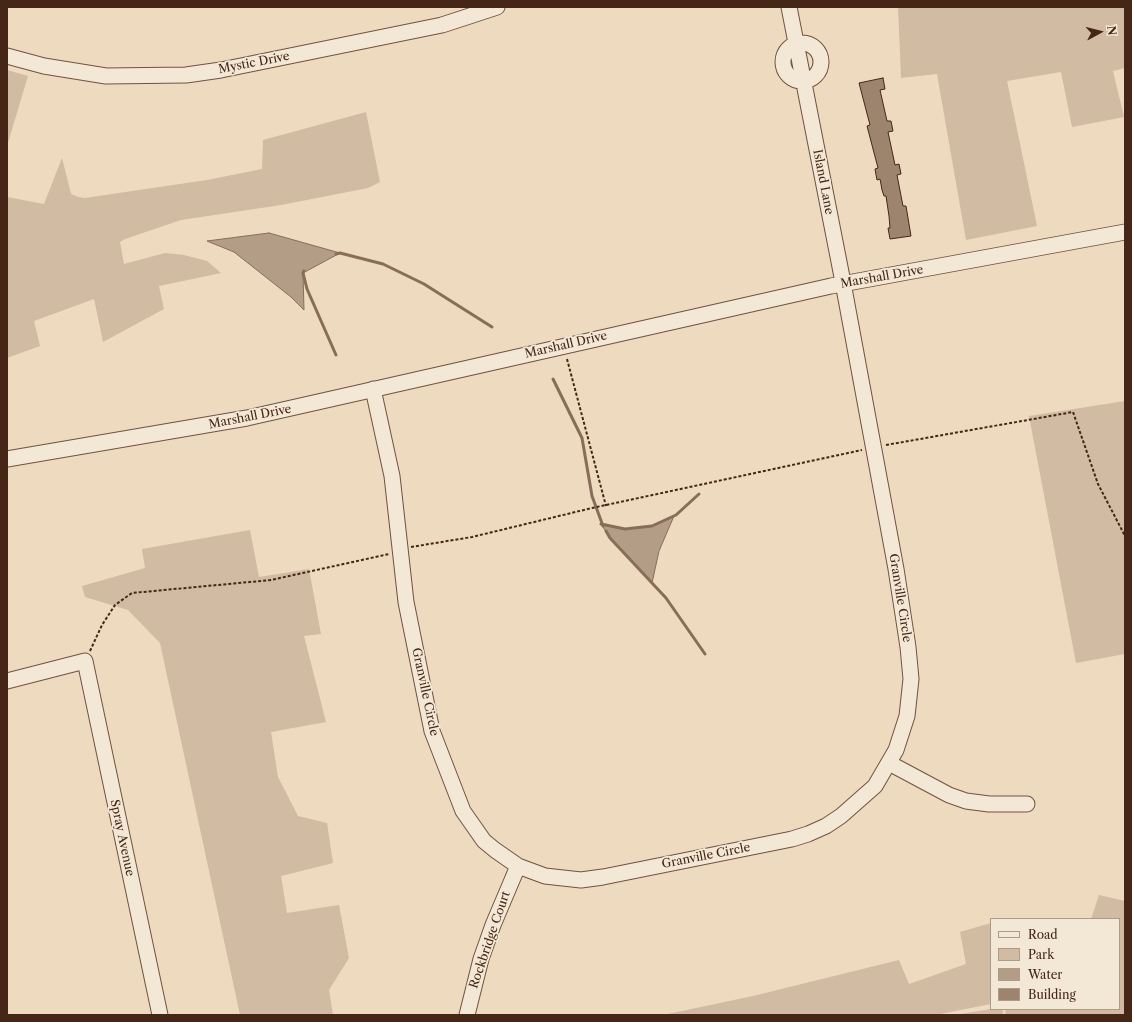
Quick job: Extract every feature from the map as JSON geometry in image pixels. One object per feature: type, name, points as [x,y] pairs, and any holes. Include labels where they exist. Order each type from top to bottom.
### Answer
[{"type":"street","name":"Mystic Drive","points":[[7,56],[44,66],[106,76],[186,75],[221,70],[442,25],[497,7]]},
{"type":"street","points":[[789,7],[797,43]]},
{"type":"street","points":[[797,43],[810,45],[815,49],[820,59],[820,65],[814,76],[802,80],[791,78],[783,68],[784,55],[787,49],[797,43]]},
{"type":"street","name":"Island Lane","points":[[802,80],[843,284]]},
{"type":"street","name":"Marshall Drive","points":[[7,459],[247,418],[843,284],[1125,232]]},
{"type":"street","name":"Granville Circle","points":[[373,390],[392,476],[395,552],[432,731],[463,811],[474,829],[489,845],[518,866],[545,876],[581,880],[792,839],[826,826],[841,816],[875,786],[890,763],[907,716],[910,698],[910,661],[896,569],[843,284]]},
{"type":"street","points":[[7,681],[85,661]]},
{"type":"street","name":"Spray Avenue","points":[[85,661],[160,1015]]},
{"type":"street","points":[[890,763],[949,795],[966,801],[989,804],[1027,804]]},
{"type":"street","name":"Rockbridge Court","points":[[467,1015],[481,959],[493,925],[518,866]]},
{"type":"path","points":[[566,356],[606,506]]},
{"type":"path","points":[[883,445],[1072,412],[1098,484],[1125,536]]},
{"type":"path","points":[[85,661],[102,625],[115,605],[132,593],[271,580],[395,552],[472,537],[592,508],[863,449]]},
{"type":"green space","points":[[898,7],[1125,7],[1125,68],[1113,71],[1124,117],[1072,127],[1061,72],[1007,81],[1037,226],[966,240],[937,74],[901,78]]},
{"type":"green space","points":[[7,70],[28,76],[7,146]]},
{"type":"green space","points":[[366,112],[380,182],[368,188],[281,205],[181,220],[125,239],[120,242],[124,264],[165,253],[184,255],[207,261],[221,273],[159,286],[164,309],[103,342],[94,299],[34,321],[40,346],[7,358],[7,197],[44,204],[62,158],[71,194],[78,197],[85,198],[207,180],[262,169],[263,140]]},
{"type":"green space","points":[[1125,401],[1125,654],[1076,663],[1029,416]]},
{"type":"green space","points":[[250,530],[259,577],[309,569],[321,634],[304,636],[326,722],[271,732],[278,777],[298,816],[327,823],[333,863],[281,876],[287,913],[339,905],[349,958],[329,990],[333,1015],[240,1015],[160,643],[128,610],[85,597],[82,586],[145,568],[142,549]]},
{"type":"green space","points":[[1099,895],[1125,901],[1125,1015],[1006,1015],[1005,1010],[1120,1010],[1120,918],[1091,918]]},
{"type":"green space","points":[[990,923],[990,1004],[935,1015],[663,1015],[753,996],[899,960],[909,984],[966,964],[960,932]]},
{"type":"green space","points":[[990,1009],[1003,1010],[1003,1015],[955,1015]]},
{"type":"water","points":[[269,233],[340,253],[303,273],[304,310],[291,297],[234,252],[207,241]]},
{"type":"water","points":[[674,516],[659,551],[652,583],[610,538],[601,524],[625,529],[652,526]]},
{"type":"building","points":[[883,78],[885,89],[880,90],[887,121],[891,121],[893,131],[888,132],[895,165],[899,164],[901,174],[897,175],[903,206],[906,206],[911,236],[890,239],[886,196],[884,196],[880,179],[877,180],[875,169],[878,168],[867,126],[870,125],[859,83]]},
{"type":"waterway","points":[[336,254],[340,253],[383,264],[424,284],[492,327]]},
{"type":"waterway","points":[[304,271],[303,273],[307,289],[336,355]]},
{"type":"waterway","points":[[553,379],[582,438],[592,496],[603,526]]},
{"type":"waterway","points":[[601,524],[625,529],[652,526],[676,515],[699,494]]},
{"type":"waterway","points":[[606,531],[610,538],[666,598],[705,654]]}]
